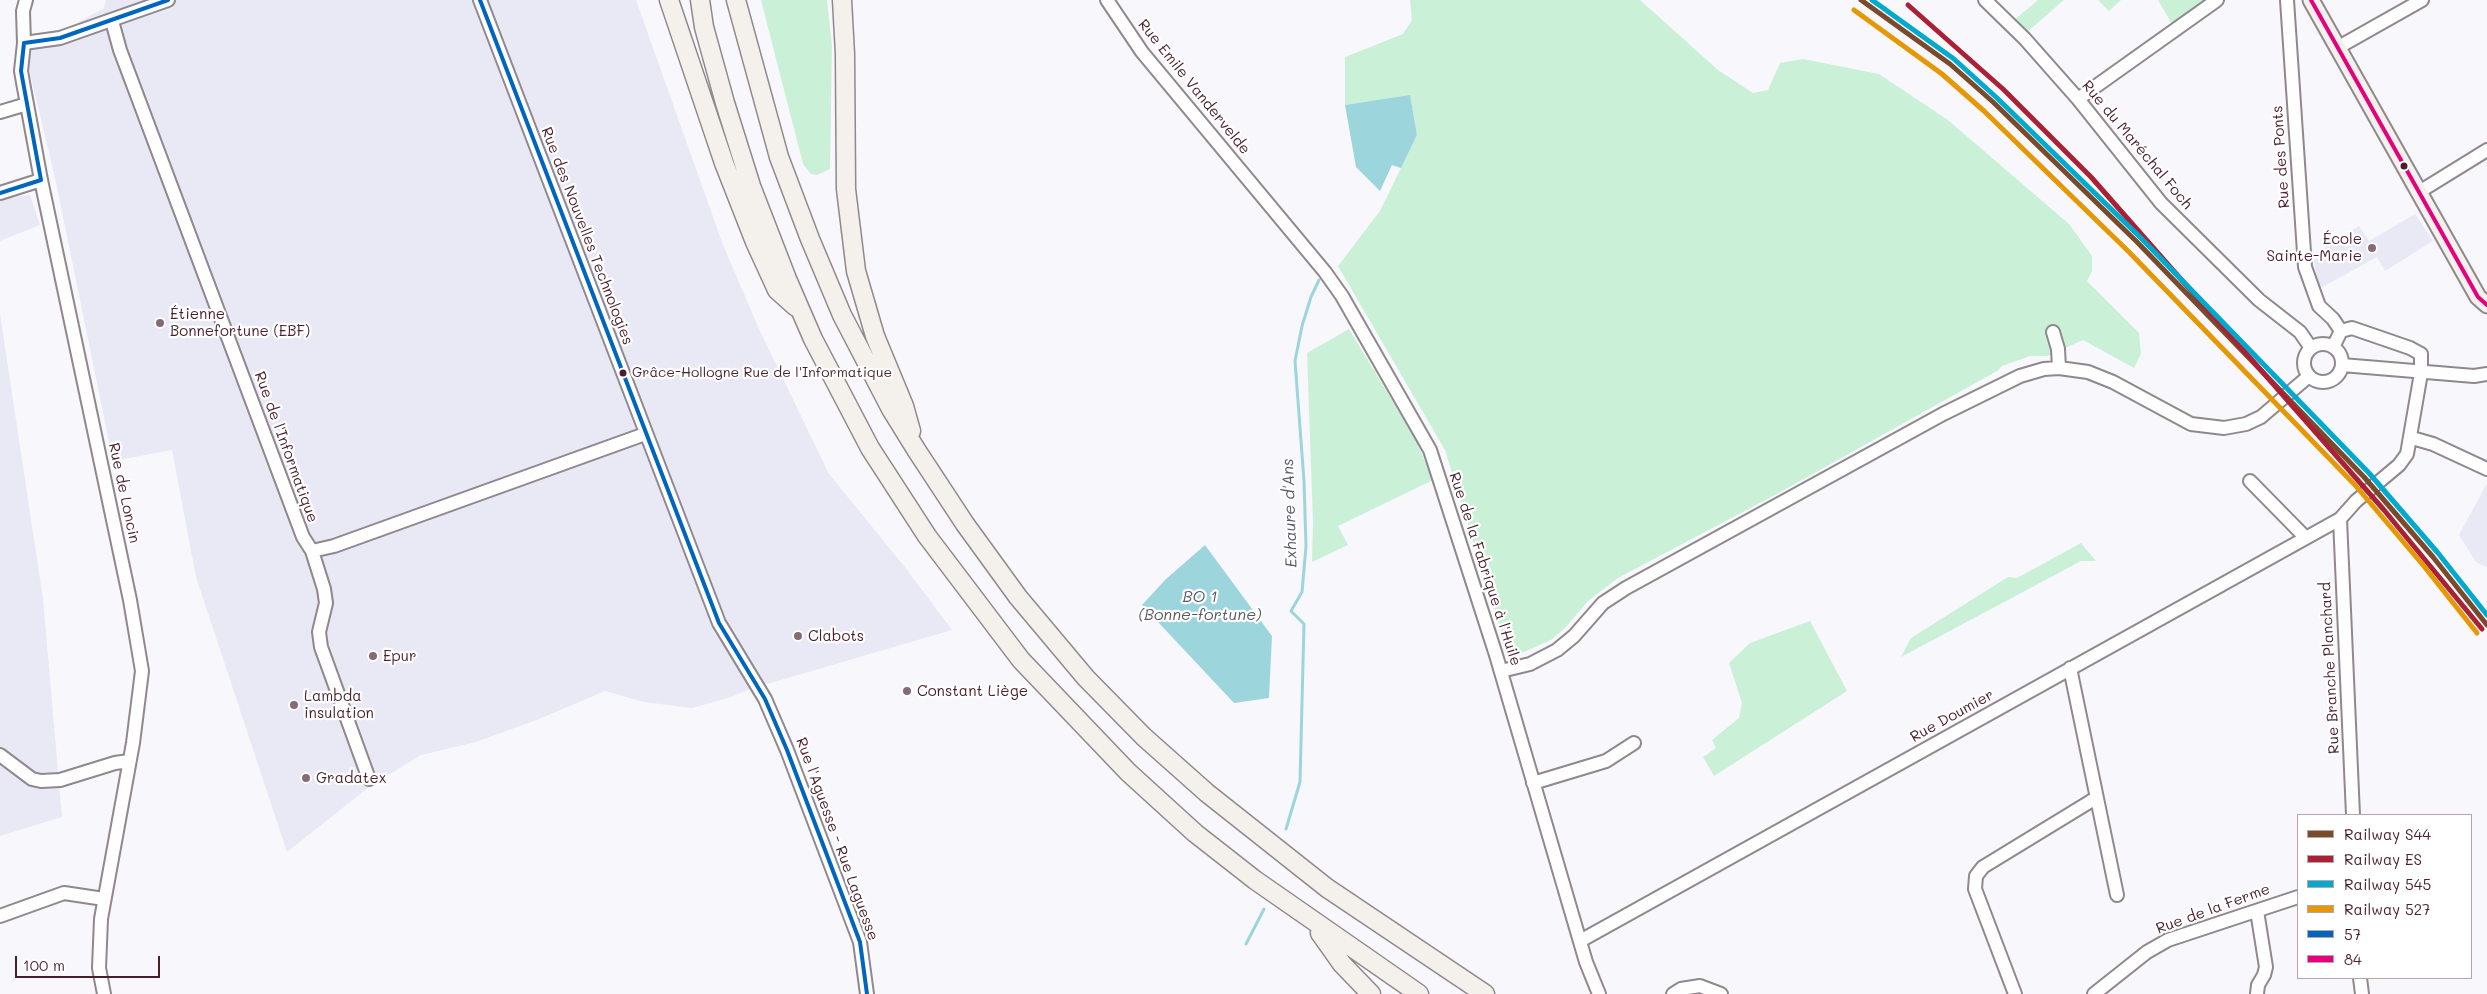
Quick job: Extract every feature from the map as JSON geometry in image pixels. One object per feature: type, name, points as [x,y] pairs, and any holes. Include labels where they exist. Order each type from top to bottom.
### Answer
[{"type":"highway","points":[[670,0],[724,162],[755,242],[777,290],[802,313]]},
{"type":"highway","points":[[700,0],[704,27],[751,186],[802,313],[870,448],[927,536],[1021,660],[1128,772],[1195,833],[1314,923],[1419,994]]},
{"type":"highway","points":[[736,0],[779,157],[810,239],[842,315],[891,409],[916,451],[965,524],[1018,597],[1086,678],[1144,736],[1236,817],[1312,876],[1485,994]]},
{"type":"highway","points":[[842,0],[845,54],[846,189],[856,271],[872,328],[904,406],[916,451]]},
{"type":"highway","points":[[1314,923],[1342,964],[1370,994]]},
{"type":"main road","points":[[2311,0],[2340,46],[2423,190],[2486,292],[2486,303]]},
{"type":"main road","points":[[2320,0],[2340,46]]},
{"type":"street","name":"Rue de Loncin","points":[[26,0],[23,12],[24,43],[21,71],[26,104],[130,600],[142,671],[129,761],[101,919],[99,968],[104,994]]},
{"type":"street","points":[[24,43],[48,41],[112,21],[168,0]]},
{"type":"street","name":"Rue des Nouvelles Technologies","points":[[480,0],[719,623],[765,699]]},
{"type":"street","name":"Rue Emile Vandervelde","points":[[1107,0],[1142,52],[1258,193]]},
{"type":"street","name":"Rue du Maréchal Foch","points":[[1985,0],[2025,39],[2078,100],[2161,203],[2259,300],[2300,332],[2311,348]]},
{"type":"street","points":[[2078,100],[2217,0]]},
{"type":"street","name":"Rue des Ponts","points":[[2287,0],[2305,268],[2318,306],[2333,319],[2341,331]]},
{"type":"street","points":[[2340,46],[2422,0]]},
{"type":"street","name":"Rue de l'Informatique","points":[[112,21],[120,50],[302,537],[312,551],[324,589],[326,603],[319,632],[321,648],[370,779]]},
{"type":"street","points":[[0,112],[26,104]]},
{"type":"street","points":[[2423,190],[2487,150]]},
{"type":"street","points":[[0,193],[41,180]]},
{"type":"street","name":"Rue de la Fabrique à l'Huile","points":[[1258,193],[1342,296],[1430,450],[1501,671],[1580,941],[1599,994]]},
{"type":"street","points":[[2333,347],[2341,331],[2352,328],[2410,348],[2421,354],[2422,373],[2408,454],[2399,465],[2356,501],[2340,519]]},
{"type":"street","points":[[2053,332],[2058,349],[2059,368]]},
{"type":"street","points":[[1501,671],[1530,664],[1547,657],[1566,644],[1595,610],[1613,596],[1935,418],[2015,378],[2044,369],[2059,368],[2099,376],[2178,419],[2203,427],[2235,427],[2255,420],[2270,411],[2305,380],[2331,380],[2337,375],[2342,365],[2340,355],[2333,347],[2324,344],[2311,348],[2304,361],[2305,380]]},
{"type":"street","points":[[2342,365],[2422,373],[2474,376],[2487,374]]},
{"type":"street","points":[[312,551],[334,546],[645,434]]},
{"type":"street","points":[[2412,438],[2433,444],[2487,469]]},
{"type":"street","points":[[2250,482],[2305,537]]},
{"type":"street","name":"Rue Doumier","points":[[1580,941],[2340,519]]},
{"type":"street","name":"Rue Branche Planchard","points":[[2340,519],[2352,814]]},
{"type":"street","points":[[2070,668],[2117,895]]},
{"type":"street","name":"Rue l'Aguesse - Rue Laguesse","points":[[765,699],[788,750],[860,942],[866,994]]},
{"type":"street","points":[[1533,783],[1606,761],[1634,743]]},
{"type":"street","points":[[0,755],[32,779],[41,782],[60,780],[115,762],[129,761]]},
{"type":"street","points":[[2015,994],[1975,889],[1976,876],[1983,866],[2096,798]]},
{"type":"street","points":[[0,916],[64,893],[104,899]]},
{"type":"street","name":"Rue de la Ferme","points":[[2094,994],[2146,952],[2168,940],[2297,897]]},
{"type":"street","points":[[2257,910],[2266,967],[2264,976],[2258,985],[2257,994]]},
{"type":"street","points":[[2360,979],[2362,994]]},
{"type":"street","points":[[1673,994],[1681,989],[1700,986],[1721,994]]},
{"type":"shaded area","points":[[106,0],[636,0],[723,245],[759,329],[829,474],[904,566],[952,630],[750,689],[731,697],[692,708],[644,702],[605,691],[539,719],[476,742],[421,755],[369,787],[287,852],[196,577],[172,450],[113,461],[55,178],[25,52],[104,8]]},
{"type":"shaded area","points":[[30,195],[40,225],[0,241],[0,198]]},
{"type":"shaded area","name":"École Sainte-Marie","points":[[2415,214],[2433,241],[2385,271],[2377,257],[2319,289],[2313,255],[2359,226],[2369,241]]},
{"type":"shaded area","points":[[0,314],[43,599],[62,817],[0,836]]},
{"type":"shaded area","points":[[2487,483],[2487,567],[2476,562],[2459,535]]},
{"type":"green space","points":[[761,0],[827,0],[832,46],[830,169],[817,175],[811,174],[803,164]]},
{"type":"green space","points":[[1410,0],[1640,0],[1718,70],[1753,93],[1768,90],[1780,63],[1803,59],[1879,74],[1948,120],[2069,224],[2092,256],[2092,271],[2087,281],[2139,333],[2141,354],[2134,368],[2083,340],[2047,356],[2030,356],[2002,366],[1997,371],[1775,495],[1618,578],[1588,601],[1565,628],[1551,640],[1515,656],[1508,654],[1445,450],[1338,266],[1380,211],[1417,135],[1410,96],[1345,105],[1345,57],[1403,34],[1412,20]]},
{"type":"green space","points":[[2038,0],[2064,0],[2026,33],[2014,20]]},
{"type":"green space","points":[[2098,0],[2121,0],[2109,11]]},
{"type":"green space","points":[[2158,0],[2206,0],[2172,24]]},
{"type":"green space","points":[[1349,329],[1416,440],[1433,480],[1338,526],[1348,545],[1312,562],[1313,521],[1307,353]]},
{"type":"green space","points":[[2081,543],[2096,561],[2081,561],[1901,657],[1911,638],[2008,577],[2017,578]]},
{"type":"green space","points":[[1810,621],[1847,691],[1714,776],[1703,757],[1716,748],[1712,740],[1739,718],[1742,703],[1729,663],[1750,643]]},
{"type":"water","points":[[1410,95],[1417,135],[1401,168],[1392,165],[1380,191],[1356,167],[1345,105]]},
{"type":"water","name":"BO 1 (Bonne-fortune)","points":[[1205,545],[1272,636],[1269,698],[1234,703],[1142,605],[1166,579]]},
{"type":"waterway","name":"Exhaure d'Ans","points":[[1286,829],[1300,782],[1304,624],[1291,611],[1302,592],[1306,546],[1304,481],[1295,361],[1302,326],[1311,297],[1319,280]]},
{"type":"waterway","name":"Exhaure d'Ans","points":[[1246,944],[1264,909]]},
{"type":"rail line","name":"S44","points":[[1861,0],[1950,64],[1993,102],[2137,242],[2364,477],[2433,557],[2487,625]]},
{"type":"rail line","name":"545","points":[[1872,0],[1954,59],[1997,98],[2141,238],[2369,473],[2438,553],[2487,615]]},
{"type":"rail line","name":"ES","points":[[1908,5],[2003,89],[2091,177],[2384,510],[2482,629]]},
{"type":"rail line","name":"527","points":[[1854,10],[1942,74],[1984,111],[2128,251],[2355,485],[2423,565],[2477,633]]},
{"type":"transit line","name":"57","points":[[24,43],[60,38],[168,0]]},
{"type":"transit line","name":"57","points":[[480,0],[719,623],[765,699],[787,750],[860,942],[867,994]]},
{"type":"transit line","name":"84","points":[[2311,0],[2478,297],[2487,305]]},
{"type":"transit line","name":"57","points":[[24,43],[21,71],[41,180]]},
{"type":"transit line","name":"57","points":[[0,193],[41,180]]},
{"type":"place","name":"École Sainte-Marie","points":[[2372,248]]},
{"type":"place","name":"Étienne Bonnefortune (EBF)","points":[[160,323]]},
{"type":"place","name":"Grâce-Hollogne Rue de l'Informatique","points":[[623,373]]},
{"type":"place","name":"Clabots","points":[[798,636]]},
{"type":"place","name":"Epur","points":[[373,656]]},
{"type":"place","name":"Constant Liège","points":[[907,691]]},
{"type":"place","name":"Lambda insulation","points":[[294,705]]},
{"type":"place","name":"Gradatex","points":[[306,778]]}]
